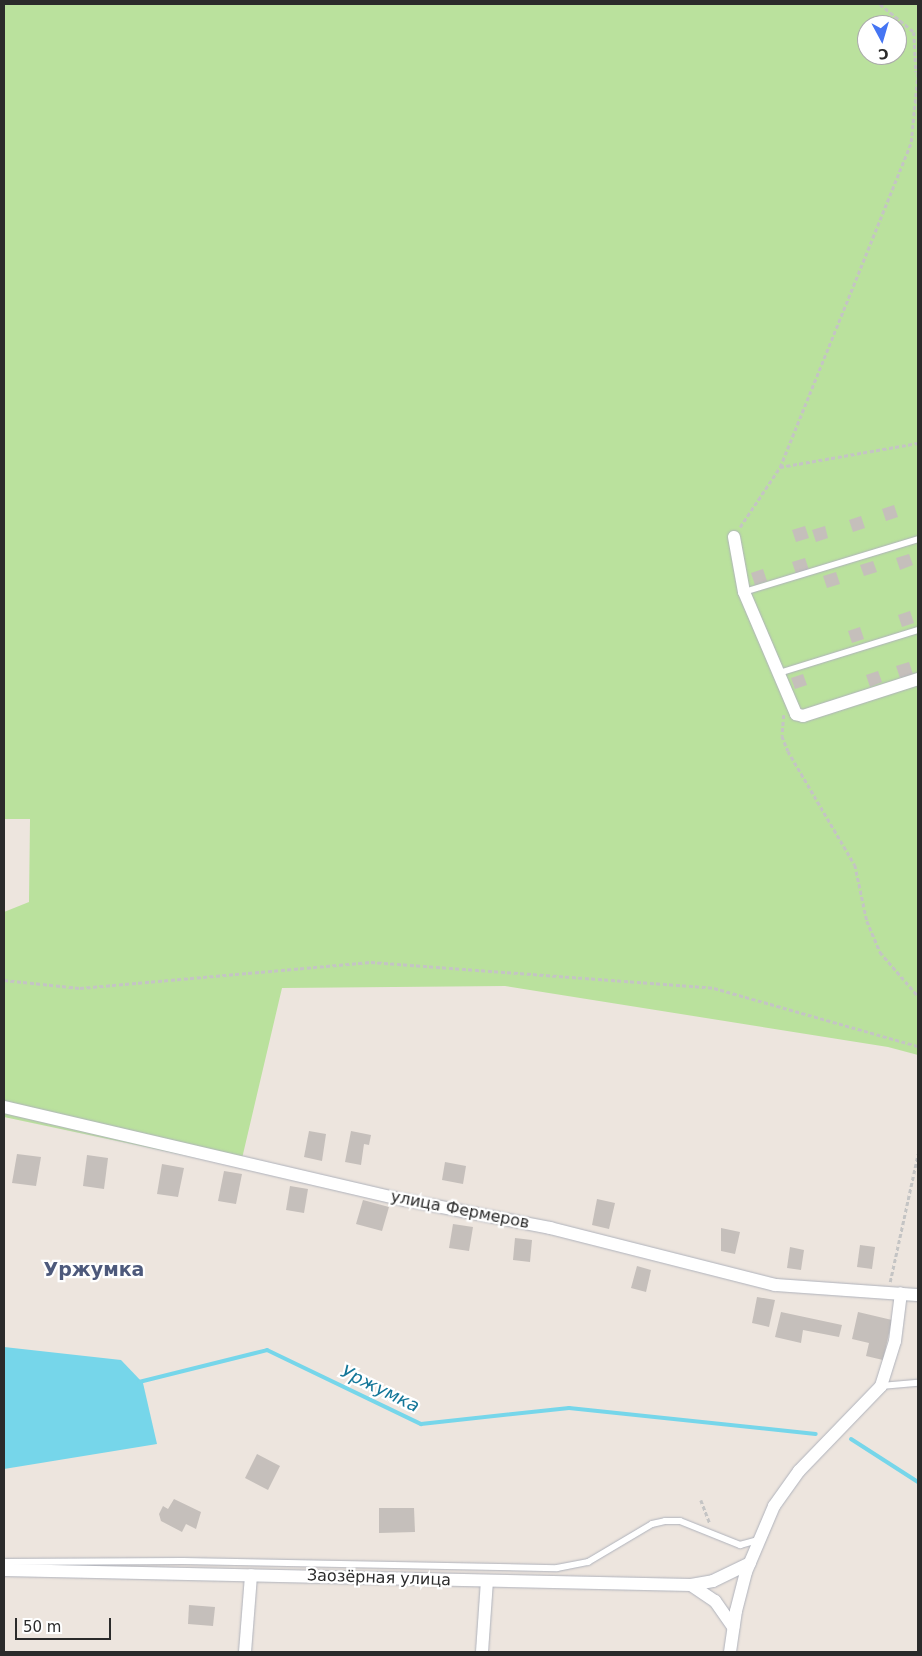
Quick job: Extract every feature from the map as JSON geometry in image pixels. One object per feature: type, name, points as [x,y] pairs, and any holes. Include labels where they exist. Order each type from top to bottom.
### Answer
[{"type":"street","points":[[734,537],[744,592],[779,673],[789,702],[796,714],[803,716],[918,679]]},
{"type":"street","name":"улица Фермеров","points":[[4,1107],[405,1200],[550,1228],[775,1285],[918,1295]]},
{"type":"street","points":[[730,1652],[733,1627],[750,1563],[758,1540],[774,1506],[799,1471],[881,1386],[895,1342],[902,1293]]},
{"type":"street","name":"Заозёрная улица","points":[[4,1570],[691,1586],[713,1581],[750,1563]]},
{"type":"street","points":[[245,1652],[252,1575]]},
{"type":"street","points":[[482,1652],[487,1581]]},
{"type":"street","points":[[691,1586],[715,1601],[733,1627]]},
{"type":"lane","points":[[744,592],[918,539]]},
{"type":"lane","points":[[779,673],[918,630]]},
{"type":"lane","points":[[881,1386],[918,1383]]},
{"type":"lane","points":[[4,1562],[557,1568],[588,1562],[652,1524],[666,1521],[680,1521],[715,1533],[740,1545],[758,1540]]},
{"type":"path","points":[[734,537],[780,467],[911,142],[916,73],[914,32],[880,4]]},
{"type":"path","points":[[780,467],[918,443]]},
{"type":"path","points":[[789,702],[782,720],[782,736],[788,751],[855,865],[868,921],[880,952],[918,996]]},
{"type":"path","points":[[4,980],[80,988],[371,962],[714,988],[918,1046]]},
{"type":"path","points":[[888,1292],[918,1154]]},
{"type":"path","points":[[701,1500],[715,1533]]},
{"type":"green space","points":[[4,4],[918,4],[918,1055],[888,1047],[505,986],[282,988],[240,1167],[4,1117],[4,912],[29,902],[30,819],[4,819]]},
{"type":"water","points":[[4,1347],[121,1360],[143,1383],[157,1444],[4,1469]]},
{"type":"building","points":[[894,505],[898,517],[886,521],[882,509]]},
{"type":"building","points":[[861,516],[865,528],[853,532],[849,520]]},
{"type":"building","points":[[805,526],[809,538],[796,542],[792,530]]},
{"type":"building","points":[[825,526],[828,538],[816,542],[812,530]]},
{"type":"building","points":[[909,554],[913,565],[900,570],[896,558]]},
{"type":"building","points":[[805,558],[809,570],[796,574],[792,562]]},
{"type":"building","points":[[873,561],[877,572],[864,576],[860,565]]},
{"type":"building","points":[[763,569],[767,581],[755,585],[751,573]]},
{"type":"building","points":[[836,572],[840,584],[827,588],[823,576]]},
{"type":"building","points":[[910,611],[914,623],[902,627],[898,615]]},
{"type":"building","points":[[860,627],[864,639],[852,643],[848,631]]},
{"type":"building","points":[[909,662],[913,674],[900,678],[896,666]]},
{"type":"building","points":[[878,671],[882,682],[870,687],[866,675]]},
{"type":"building","points":[[803,674],[807,685],[795,689],[791,678]]},
{"type":"building","points":[[309,1131],[326,1134],[322,1161],[304,1157]]},
{"type":"building","points":[[351,1131],[371,1135],[369,1145],[364,1144],[361,1165],[345,1162]]},
{"type":"building","points":[[17,1154],[41,1157],[36,1186],[12,1183]]},
{"type":"building","points":[[87,1155],[108,1158],[104,1189],[83,1186]]},
{"type":"building","points":[[445,1162],[466,1166],[463,1184],[442,1180]]},
{"type":"building","points":[[162,1164],[184,1168],[178,1197],[157,1194]]},
{"type":"building","points":[[224,1171],[242,1174],[236,1204],[218,1201]]},
{"type":"building","points":[[290,1186],[308,1189],[304,1213],[286,1210]]},
{"type":"building","points":[[597,1199],[615,1203],[609,1229],[592,1225]]},
{"type":"building","points":[[363,1200],[389,1207],[382,1231],[356,1224]]},
{"type":"building","points":[[453,1224],[473,1227],[469,1251],[449,1248]]},
{"type":"building","points":[[721,1228],[740,1232],[735,1254],[721,1251]]},
{"type":"building","points":[[515,1238],[532,1240],[530,1262],[513,1260]]},
{"type":"building","points":[[860,1245],[875,1247],[872,1269],[857,1267]]},
{"type":"building","points":[[790,1247],[804,1250],[801,1270],[787,1268]]},
{"type":"building","points":[[637,1266],[651,1270],[646,1292],[631,1288]]},
{"type":"building","points":[[757,1297],[775,1300],[769,1327],[752,1323]]},
{"type":"building","points":[[781,1312],[842,1325],[839,1337],[803,1330],[801,1343],[775,1337]]},
{"type":"building","points":[[858,1312],[892,1320],[883,1360],[866,1356],[869,1343],[852,1339]]},
{"type":"building","points":[[257,1454],[280,1466],[268,1490],[245,1478]]},
{"type":"building","points":[[174,1499],[201,1512],[196,1529],[186,1524],[182,1532],[161,1521],[159,1514],[163,1506],[168,1509]]},
{"type":"building","points":[[379,1508],[414,1508],[415,1532],[379,1533]]},
{"type":"building","points":[[189,1605],[215,1607],[213,1626],[188,1624]]},
{"type":"waterway","name":"Уржумка","points":[[139,1382],[267,1350],[421,1424],[569,1408],[816,1434]]},
{"type":"waterway","name":"Уржумка","points":[[851,1439],[918,1482]]},
{"type":"district","name":"Уржумка","points":[[94,1270]]}]
